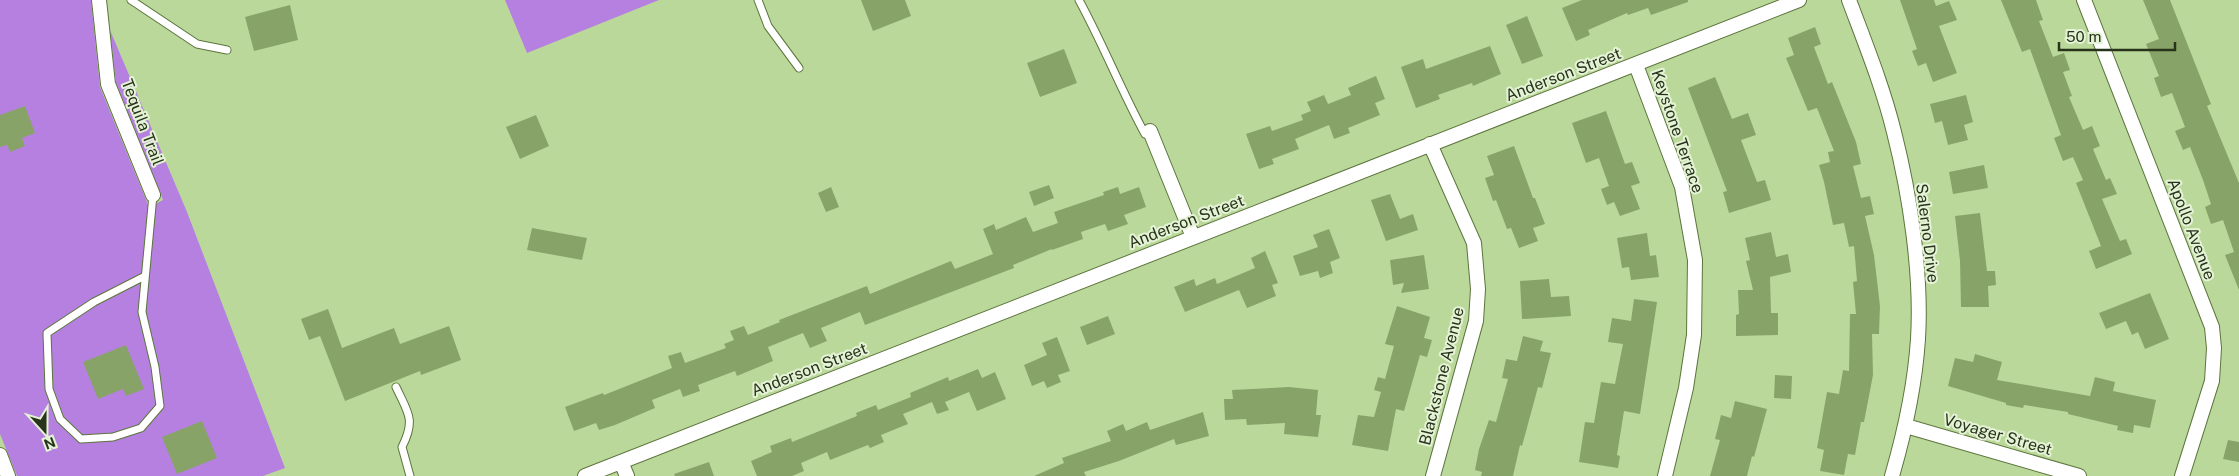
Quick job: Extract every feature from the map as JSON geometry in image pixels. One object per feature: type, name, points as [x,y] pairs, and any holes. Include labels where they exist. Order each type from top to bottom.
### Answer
[{"type":"street","name":"Tequila Trail","points":[[99,0],[108,84],[153,195]]},
{"type":"street","name":"Anderson Street","points":[[585,476],[1799,0]]},
{"type":"street","name":"Salerno Drive","points":[[1849,0],[1873,64],[1894,132],[1908,204],[1917,282],[1918,338],[1906,426],[1892,476]]},
{"type":"street","name":"Apollo Avenue","points":[[2084,0],[2212,327],[2214,348],[2212,381],[2182,476]]},
{"type":"street","name":"Keystone Terrace","points":[[1636,65],[1682,187],[1695,260],[1694,335],[1686,388],[1665,476]]},
{"type":"street","points":[[1152,134],[1193,237]]},
{"type":"street","name":"Blackstone Avenue","points":[[1430,144],[1474,243],[1478,289],[1476,321],[1433,476]]},
{"type":"street","name":"Voyager Street","points":[[1906,426],[2079,476]]},
{"type":"street","points":[[0,455],[8,476]]},
{"type":"street","points":[[621,462],[627,476]]},
{"type":"lane","points":[[131,0],[197,44],[227,50]]},
{"type":"lane","points":[[758,0],[768,26],[799,68]]},
{"type":"lane","points":[[1079,0],[1093,25],[1145,134],[1152,134]]},
{"type":"lane","points":[[145,276],[94,302],[47,333],[49,389],[60,419],[81,439],[113,437],[141,428],[160,406],[155,368],[142,312],[153,195]]},
{"type":"lane","points":[[396,386],[410,418],[410,431],[402,446],[410,476]]},
{"type":"shaded area","points":[[0,0],[91,0],[100,87],[149,207],[163,200],[116,83],[110,30],[187,212],[285,468],[263,476],[17,476],[0,434]]},
{"type":"shaded area","points":[[505,0],[659,0],[527,53]]},
{"type":"building","points":[[861,0],[905,0],[911,16],[873,31]]},
{"type":"building","points":[[1582,0],[1688,0],[1688,2],[1651,15],[1648,8],[1628,15],[1627,13],[1588,30],[1590,35],[1576,41],[1562,8]]},
{"type":"building","points":[[1900,0],[1934,0],[1936,6],[1949,1],[1957,20],[1939,26],[1957,73],[1933,82],[1926,63],[1918,66],[1912,51],[1917,49]]},
{"type":"building","points":[[2001,0],[2036,0],[2043,20],[2039,21],[2053,57],[2064,53],[2070,70],[2063,72],[2072,96],[2069,97],[2083,130],[2092,126],[2100,146],[2093,149],[2106,180],[2110,178],[2117,194],[2102,199],[2120,241],[2126,239],[2132,254],[2096,269],[2089,251],[2101,246],[2076,183],[2083,180],[2073,157],[2063,161],[2054,138],[2061,135],[2030,49],[2022,52]]},
{"type":"building","points":[[2143,0],[2170,0],[2211,104],[2207,106],[2239,183],[2239,290],[2225,255],[2234,252],[2223,220],[2211,224],[2205,207],[2211,204],[2203,180],[2190,147],[2183,150],[2175,131],[2185,127],[2172,93],[2161,97],[2154,78],[2159,76],[2146,44],[2159,39]]},
{"type":"building","points":[[290,5],[298,40],[254,51],[245,17]]},
{"type":"building","points":[[1527,16],[1543,56],[1522,64],[1506,25]]},
{"type":"building","points":[[1815,27],[1821,44],[1814,47],[1828,84],[1832,82],[1856,142],[1861,164],[1853,166],[1861,198],[1870,196],[1874,214],[1865,216],[1874,255],[1880,306],[1879,334],[1872,334],[1873,375],[1864,422],[1861,422],[1855,455],[1848,454],[1844,475],[1820,471],[1824,450],[1817,448],[1827,392],[1839,394],[1843,370],[1849,371],[1850,314],[1856,314],[1853,282],[1857,281],[1854,246],[1849,247],[1844,223],[1833,225],[1819,165],[1830,162],[1828,152],[1834,151],[1817,108],[1808,111],[1786,58],[1794,55],[1788,38]]},
{"type":"building","points":[[1490,46],[1501,74],[1473,86],[1472,83],[1438,95],[1440,99],[1416,108],[1401,67],[1423,59],[1426,69]]},
{"type":"building","points":[[1064,49],[1077,83],[1040,97],[1027,63]]},
{"type":"building","points":[[1376,76],[1385,99],[1375,103],[1380,115],[1348,128],[1350,133],[1334,139],[1329,125],[1295,139],[1299,149],[1272,159],[1274,164],[1259,169],[1246,134],[1270,126],[1272,131],[1303,120],[1301,115],[1311,111],[1307,102],[1324,95],[1328,104],[1351,95],[1348,88]]},
{"type":"building","points":[[1715,77],[1732,119],[1748,113],[1756,135],[1741,140],[1757,182],[1765,180],[1771,200],[1729,213],[1723,192],[1727,191],[1688,88]]},
{"type":"building","points":[[1966,95],[1973,122],[1964,125],[1968,140],[1948,145],[1942,121],[1935,123],[1930,104]]},
{"type":"building","points":[[25,106],[35,133],[22,138],[25,146],[10,152],[7,145],[0,147],[0,115]]},
{"type":"building","points":[[1606,111],[1625,164],[1632,162],[1640,183],[1631,186],[1640,209],[1620,216],[1614,202],[1607,205],[1601,189],[1609,186],[1599,158],[1586,163],[1572,123]]},
{"type":"building","points":[[536,115],[549,146],[520,159],[506,127]]},
{"type":"building","points":[[1514,146],[1533,198],[1535,198],[1545,224],[1533,228],[1538,241],[1519,248],[1511,228],[1507,229],[1496,200],[1493,201],[1485,178],[1494,175],[1487,156]]},
{"type":"building","points":[[1984,165],[1988,188],[1953,194],[1949,172]]},
{"type":"building","points":[[1049,185],[1054,198],[1034,206],[1029,192]]},
{"type":"building","points":[[831,187],[839,207],[826,212],[818,193]]},
{"type":"building","points":[[1118,187],[1120,194],[1139,187],[1146,207],[1124,215],[1128,224],[1108,231],[1105,224],[1081,232],[1083,239],[1052,249],[1013,265],[1014,268],[865,325],[860,312],[821,328],[827,341],[810,348],[803,333],[768,347],[773,361],[737,376],[735,371],[698,385],[700,391],[683,397],[680,389],[652,400],[655,408],[615,425],[599,430],[596,423],[574,431],[565,407],[603,393],[604,395],[672,368],[668,356],[681,352],[685,363],[726,348],[724,344],[734,340],[730,331],[744,326],[748,335],[780,322],[779,320],[867,286],[870,294],[951,261],[955,269],[993,254],[983,229],[994,224],[996,230],[1026,217],[1033,232],[1058,223],[1054,212],[1104,195],[1103,192]]},
{"type":"building","points":[[1390,194],[1400,219],[1413,214],[1418,230],[1386,241],[1371,200]]},
{"type":"building","points":[[1980,213],[1987,271],[1995,271],[1996,285],[1988,286],[1989,307],[1961,307],[1960,261],[1955,216]]},
{"type":"building","points":[[532,228],[587,238],[582,260],[527,250]]},
{"type":"building","points":[[1329,229],[1340,258],[1330,262],[1333,273],[1320,278],[1318,271],[1300,276],[1293,256],[1318,247],[1313,235]]},
{"type":"building","points":[[1771,232],[1776,257],[1788,254],[1791,272],[1770,277],[1771,313],[1778,313],[1778,335],[1736,336],[1736,315],[1739,314],[1738,290],[1753,290],[1746,261],[1750,260],[1745,238]]},
{"type":"building","points":[[1647,233],[1650,256],[1656,255],[1659,277],[1631,280],[1629,267],[1622,268],[1617,238]]},
{"type":"building","points":[[1265,251],[1278,283],[1272,285],[1276,296],[1247,308],[1239,290],[1185,312],[1174,287],[1194,279],[1196,286],[1215,278],[1217,284],[1255,268],[1251,258]]},
{"type":"building","points":[[1424,255],[1429,289],[1401,293],[1404,283],[1393,285],[1390,260]]},
{"type":"building","points":[[1549,279],[1551,297],[1569,296],[1571,316],[1522,319],[1520,281]]},
{"type":"building","points":[[2150,293],[2169,339],[2145,349],[2138,332],[2132,335],[2126,321],[2106,329],[2099,313]]},
{"type":"building","points":[[1634,299],[1657,302],[1640,414],[1624,411],[1617,455],[1620,456],[1618,468],[1579,462],[1585,422],[1594,423],[1601,382],[1615,384],[1623,344],[1608,342],[1612,318],[1631,321]]},
{"type":"building","points":[[1397,306],[1430,317],[1424,338],[1432,340],[1427,357],[1420,355],[1404,411],[1396,409],[1388,451],[1352,445],[1358,415],[1374,417],[1381,392],[1374,390],[1378,377],[1385,379],[1394,346],[1385,344]]},
{"type":"building","points":[[328,309],[342,348],[394,328],[400,344],[449,326],[461,360],[421,375],[420,371],[345,401],[320,336],[309,340],[301,319]]},
{"type":"building","points":[[1108,316],[1115,334],[1087,345],[1080,327]]},
{"type":"building","points":[[1523,336],[1543,341],[1540,351],[1551,353],[1542,388],[1538,387],[1522,446],[1520,445],[1513,476],[1481,476],[1482,472],[1475,470],[1479,449],[1489,420],[1496,422],[1508,379],[1502,378],[1506,359],[1517,361]]},
{"type":"building","points":[[1057,337],[1070,371],[1058,375],[1061,382],[1047,388],[1044,381],[1032,386],[1024,365],[1047,355],[1042,343]]},
{"type":"building","points":[[126,345],[144,389],[126,396],[123,389],[98,399],[83,362]]},
{"type":"building","points":[[1975,354],[2002,362],[1997,380],[2090,396],[2095,377],[2115,382],[2113,391],[2156,400],[2150,428],[2134,425],[2133,433],[2117,430],[2118,426],[2068,414],[2068,412],[2024,405],[2023,408],[2006,405],[2006,403],[1948,386],[1955,358],[1973,362]]},
{"type":"building","points":[[978,369],[982,378],[995,372],[1006,399],[977,411],[969,392],[945,402],[949,410],[937,414],[932,402],[903,414],[908,424],[881,435],[884,442],[870,448],[868,445],[830,460],[827,452],[801,463],[804,471],[792,476],[757,476],[751,461],[772,452],[770,446],[791,438],[792,442],[857,416],[856,413],[876,405],[878,410],[911,397],[910,393],[948,377],[949,381]]},
{"type":"building","points":[[1775,375],[1792,376],[1791,399],[1774,398]]},
{"type":"building","points":[[1289,387],[1318,390],[1316,415],[1321,415],[1318,437],[1284,434],[1285,423],[1247,425],[1246,419],[1225,420],[1224,399],[1233,399],[1232,390]]},
{"type":"building","points":[[1735,401],[1767,409],[1754,457],[1752,456],[1747,476],[1710,476],[1720,440],[1715,439],[1721,415],[1731,418]]},
{"type":"building","points":[[1203,412],[1209,436],[1176,445],[1174,439],[1119,461],[1084,472],[1086,476],[1034,476],[1064,463],[1062,458],[1111,441],[1107,431],[1123,424],[1126,431],[1147,422],[1150,430]]},
{"type":"building","points":[[202,421],[217,458],[177,474],[162,437]]},
{"type":"building","points":[[2228,440],[2239,442],[2239,462],[2223,459]]},
{"type":"building","points":[[709,462],[714,476],[675,476],[674,474]]}]
